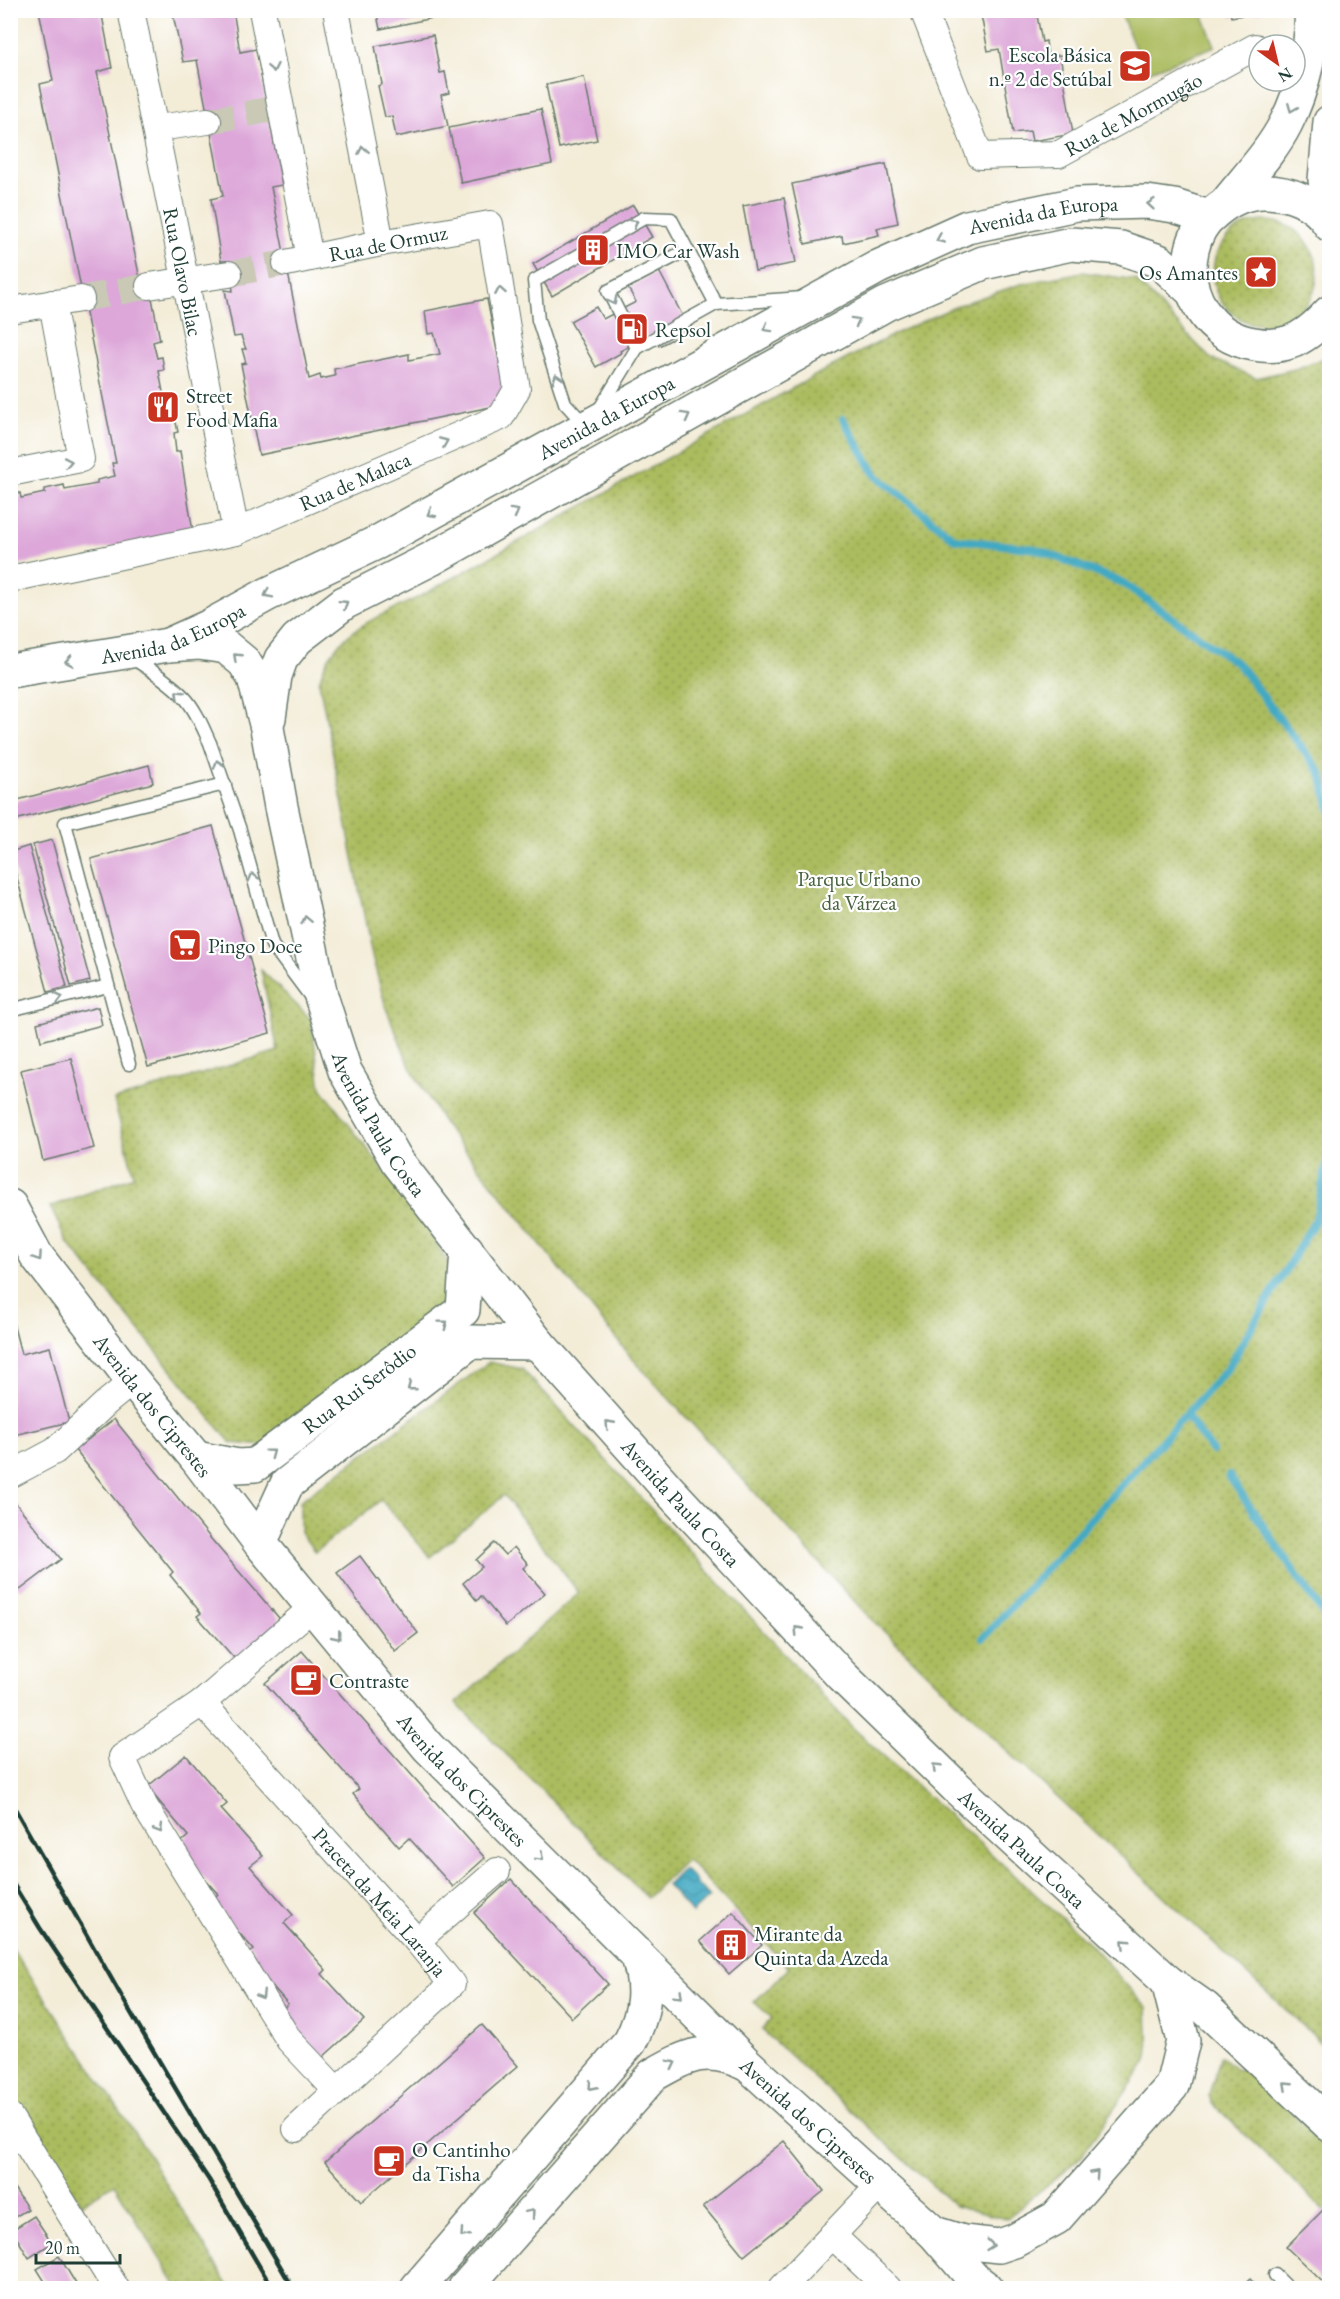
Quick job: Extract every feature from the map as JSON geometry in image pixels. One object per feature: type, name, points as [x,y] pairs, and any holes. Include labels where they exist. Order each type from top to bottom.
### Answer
[{"type":"main road","points":[[1311,10],[1305,63],[1297,96],[1286,123],[1265,155],[1194,240],[1188,265],[1191,290],[1202,312],[1219,330],[1241,342],[1265,346],[1290,342],[1325,320]]},
{"type":"main road","points":[[1319,10],[1329,21]]},
{"type":"main road","points":[[1329,122],[1324,180],[1329,209]]},
{"type":"main road","points":[[1218,209],[1254,192],[1280,192],[1305,201],[1325,218],[1329,225]]},
{"type":"main road","name":"Avenida da Europa","points":[[11,671],[168,645],[378,542],[878,267],[967,227],[1077,204],[1147,202],[1218,209]]},
{"type":"main road","name":"Avenida da Europa","points":[[267,728],[275,676],[281,659],[297,639],[344,603],[441,553],[886,304],[983,263],[1071,244],[1121,248],[1159,261],[1191,290]]},
{"type":"main road","points":[[168,645],[199,643],[226,647],[237,655],[254,678],[267,728]]},
{"type":"main road","name":"Avenida Paula Costa","points":[[267,728],[281,807],[328,1019],[345,1071],[397,1161],[538,1343],[669,1490],[842,1676],[955,1786],[1168,1982],[1205,2008],[1329,2125]]},
{"type":"main road","name":"Avenida dos Ciprestes","points":[[10,1206],[36,1255],[133,1381],[196,1458],[260,1543],[428,1747],[747,2064],[933,2233],[986,2289]]},
{"type":"main road","name":"Rua Rui Serôdio","points":[[196,1458],[238,1466],[255,1465],[463,1310],[467,1250]]},
{"type":"main road","name":"Rua Rui Serôdio","points":[[260,1543],[287,1484],[470,1342],[538,1343]]},
{"type":"main road","points":[[417,2289],[630,2042],[637,2028],[645,1993],[644,1976],[637,1954]]},
{"type":"main road","points":[[933,2233],[999,2247],[1056,2218],[1172,2086],[1183,2041],[1168,1982]]},
{"type":"main road","points":[[465,2289],[653,2074],[687,2057],[705,2053],[727,2055],[747,2064]]},
{"type":"street","name":"Rua Olavo Bilac","points":[[131,10],[157,128],[236,532]]},
{"type":"street","name":"Rua de Ormuz","points":[[262,10],[274,109],[298,260],[490,224]]},
{"type":"street","points":[[336,10],[381,243]]},
{"type":"street","name":"Rua de Mormugão","points":[[923,10],[980,156],[1059,154],[1247,52]]},
{"type":"street","points":[[157,128],[208,121]]},
{"type":"street","name":"Rua de Malaca","points":[[10,579],[236,532],[501,417],[517,390],[490,224]]},
{"type":"street","points":[[149,286],[230,274]]},
{"type":"street","points":[[10,310],[81,299]]},
{"type":"street","points":[[10,473],[81,459],[52,303]]},
{"type":"street","points":[[10,1475],[55,1451],[133,1381]]},
{"type":"street","points":[[313,1607],[202,1703],[122,1757],[144,1805],[289,2040],[338,2091]]},
{"type":"street","name":"Praceta da Meia Laranja","points":[[202,1703],[417,1941],[452,1984],[296,2129]]},
{"type":"street","points":[[417,1941],[497,1870]]},
{"type":"street","points":[[10,2117],[116,2289]]},
{"type":"street","points":[[783,2289],[880,2185]]},
{"type":"street","points":[[832,2235],[888,2289]]},
{"type":"lane","points":[[716,304],[671,219],[644,218],[534,281],[538,320],[566,403],[587,427],[611,393],[637,348],[716,304],[787,298],[822,298]]},
{"type":"lane","points":[[637,348],[608,291],[687,250]]},
{"type":"lane","points":[[123,652],[154,672],[185,698],[210,743],[225,784],[272,945],[328,1019]]},
{"type":"lane","points":[[129,1064],[65,823],[225,784]]},
{"type":"lane","points":[[10,1010],[108,986]]},
{"type":"lane","points":[[1275,2276],[1288,2289]]},
{"type":"green space","points":[[1120,11],[1201,11],[1215,46],[1145,73]]},
{"type":"green space","points":[[1265,221],[1285,225],[1302,236],[1313,253],[1317,273],[1313,293],[1302,310],[1285,321],[1265,325],[1245,321],[1228,310],[1217,293],[1213,273],[1217,253],[1228,236],[1245,225]]},
{"type":"green space","name":"Parque Urbano da Várzea","points":[[1082,272],[1136,280],[1210,358],[1256,378],[1295,369],[1329,356],[1329,2050],[1002,1746],[866,1614],[630,1356],[444,1124],[410,1067],[386,1008],[372,956],[319,682],[325,665],[338,645],[359,628],[419,597],[825,370],[903,330],[959,305],[1021,284]]},
{"type":"green space","points":[[261,970],[311,1019],[321,1088],[421,1219],[454,1272],[446,1307],[264,1446],[231,1443],[68,1243],[50,1207],[134,1176],[114,1100],[278,1051]]},
{"type":"green space","points":[[489,1362],[522,1369],[851,1726],[1090,1944],[1147,2008],[1149,2058],[1081,2157],[1006,2219],[955,2206],[762,2030],[772,2018],[754,2002],[789,1968],[687,1859],[647,1898],[456,1703],[579,1593],[504,1495],[430,1557],[381,1500],[315,1552],[300,1532],[300,1501]]},
{"type":"green space","points":[[10,1945],[145,2149],[230,2288],[178,2288],[114,2184],[81,2204],[11,2094]]},
{"type":"green space","points":[[1221,2056],[1237,2070],[1246,2067],[1329,2148],[1329,2215],[1212,2103],[1209,2094]]},
{"type":"water","points":[[684,1869],[709,1897],[692,1913],[667,1885]]},
{"type":"building","points":[[39,10],[101,10],[112,68],[97,72],[140,279],[148,277],[160,340],[153,342],[157,358],[162,357],[164,370],[159,371],[168,419],[175,418],[178,432],[174,433],[176,452],[180,451],[193,532],[10,566],[10,495],[20,493],[21,498],[45,493],[45,489],[64,485],[65,490],[97,484],[97,480],[115,476],[112,463],[116,463],[40,84],[53,81]]},
{"type":"building","points":[[172,10],[233,10],[240,52],[256,49],[282,185],[271,187],[309,379],[320,375],[321,379],[335,376],[334,369],[409,354],[409,360],[440,354],[434,333],[428,334],[425,311],[487,299],[506,397],[500,405],[259,455],[241,364],[246,363],[242,349],[246,349],[241,336],[234,337],[225,290],[233,291],[227,261],[221,261],[211,199],[223,196],[197,60],[183,62]]},
{"type":"building","points":[[376,10],[436,10],[438,17],[380,29]]},
{"type":"building","points":[[980,10],[1036,10],[1042,42],[1046,41],[1048,57],[1060,55],[1073,134],[1032,141],[1030,131],[1013,133],[999,49],[988,51]]},
{"type":"building","points":[[1230,10],[1262,10],[1262,12],[1231,17]]},
{"type":"building","points":[[433,35],[440,73],[445,72],[449,93],[441,95],[448,126],[396,137],[392,116],[385,117],[378,86],[382,84],[375,46]]},
{"type":"building","points":[[584,77],[597,140],[559,148],[546,85]]},
{"type":"building","points":[[541,109],[552,164],[461,183],[449,128]]},
{"type":"building","points":[[886,164],[898,223],[877,228],[879,235],[843,243],[842,236],[805,244],[792,184]]},
{"type":"building","points":[[784,198],[796,263],[755,271],[743,206]]},
{"type":"building","name":"IMO Car Wash","points":[[633,205],[652,237],[552,296],[533,264]]},
{"type":"building","points":[[659,271],[690,330],[659,346],[652,334],[596,367],[570,321],[596,307],[603,319],[636,302],[628,288]]},
{"type":"building","points":[[149,765],[153,783],[15,820],[10,802]]},
{"type":"building","name":"Pingo Doce","points":[[213,826],[270,1033],[148,1067],[91,859]]},
{"type":"building","points":[[52,840],[90,981],[71,986],[33,845]]},
{"type":"building","points":[[29,846],[67,987],[48,992],[10,852]]},
{"type":"building","points":[[98,1007],[102,1025],[41,1041],[37,1023]]},
{"type":"building","points":[[71,1058],[94,1148],[43,1161],[21,1070]]},
{"type":"building","points":[[10,1311],[21,1354],[50,1347],[69,1422],[14,1435],[10,1419]]},
{"type":"building","points":[[114,1419],[279,1618],[277,1627],[235,1659],[197,1616],[201,1613],[170,1575],[173,1572],[75,1450]]},
{"type":"building","points":[[10,1496],[61,1559],[20,1590],[10,1578]]},
{"type":"building","points":[[494,1543],[505,1555],[514,1547],[528,1564],[523,1568],[545,1593],[506,1626],[481,1596],[477,1601],[463,1583],[482,1567],[476,1560]]},
{"type":"building","points":[[360,1556],[418,1633],[395,1651],[337,1573]]},
{"type":"building","points":[[302,1651],[485,1858],[453,1887],[409,1838],[399,1847],[353,1794],[359,1789],[265,1683]]},
{"type":"building","points":[[186,1755],[227,1804],[221,1809],[263,1856],[250,1866],[293,1915],[284,1923],[326,1970],[322,1974],[364,2020],[322,2058],[280,2011],[288,2004],[246,1956],[254,1950],[211,1901],[218,1894],[176,1847],[188,1836],[147,1787]]},
{"type":"building","points":[[511,1879],[608,1984],[572,2018],[474,1913]]},
{"type":"building","points":[[733,1912],[762,1945],[729,1974],[700,1941]]},
{"type":"building","points":[[482,2025],[518,2066],[361,2202],[325,2162]]},
{"type":"building","points":[[784,2141],[824,2191],[744,2256],[703,2206]]},
{"type":"building","points":[[10,2182],[28,2209],[10,2220]]},
{"type":"building","points":[[1324,2209],[1329,2214],[1329,2288],[1286,2247]]},
{"type":"building","points":[[34,2216],[52,2243],[29,2258],[12,2230]]},
{"type":"building","points":[[59,2256],[79,2288],[49,2288],[37,2269]]},
{"type":"building","points":[[1250,2279],[1258,2288],[1240,2288]]},
{"type":"waterway","points":[[843,419],[875,474],[955,539],[1036,549],[1123,583],[1239,665],[1321,773],[1330,809]]},
{"type":"waterway","points":[[983,1638],[1227,1369],[1316,1219],[1330,1148]]},
{"type":"waterway","points":[[1186,1415],[1212,1451]]},
{"type":"waterway","points":[[1229,1476],[1330,1624]]},
{"type":"tunnel","points":[[208,121],[268,110]]},
{"type":"tunnel","points":[[229,274],[286,263]]},
{"type":"tunnel","points":[[81,299],[149,286]]},
{"type":"railway","points":[[10,1800],[131,2013],[293,2288]]},
{"type":"railway","points":[[10,1879],[40,1928],[209,2180],[272,2288]]},
{"type":"place","name":"Escola Básica n.º 2 de Setúbal","points":[[1135,66]]},
{"type":"place","name":"IMO Car Wash","points":[[593,250]]},
{"type":"place","name":"Os Amantes","points":[[1261,272]]},
{"type":"place","name":"Repsol","points":[[632,329]]},
{"type":"place","name":"Street Food Mafia","points":[[163,407]]},
{"type":"place","name":"Pingo Doce","points":[[185,945]]},
{"type":"place","name":"Contraste","points":[[306,1680]]},
{"type":"place","name":"Mirante da Quinta da Azeda","points":[[731,1945]]},
{"type":"place","name":"O Cantinho da Tisha","points":[[389,2161]]}]
